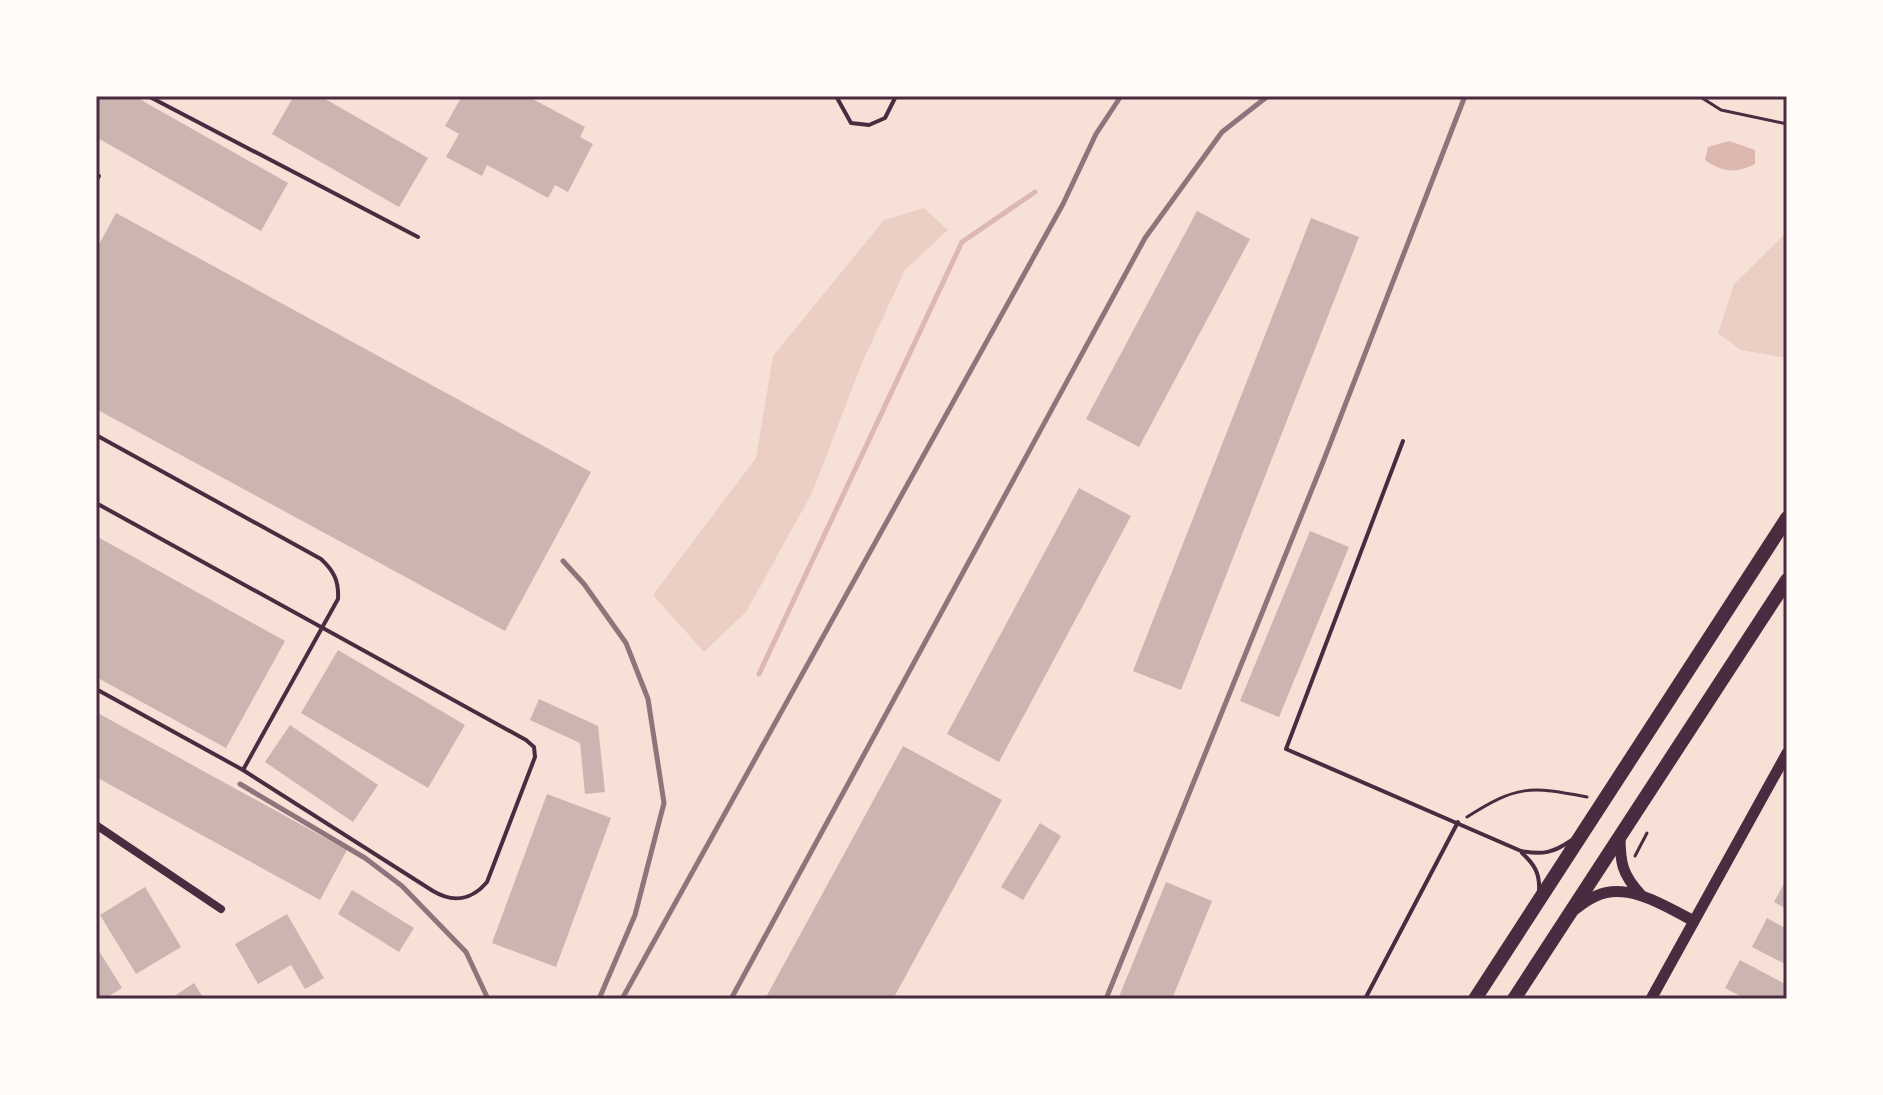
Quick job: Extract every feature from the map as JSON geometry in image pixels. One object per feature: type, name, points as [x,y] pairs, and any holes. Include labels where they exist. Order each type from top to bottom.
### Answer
[{"type":"highway","points":[[1475,999],[1787,518]]},
{"type":"highway","points":[[1514,999],[1787,580]]},
{"type":"street","points":[[1651,999],[1787,753]]},
{"type":"street","points":[[96,825],[221,909]]},
{"type":"street","points":[[1620,835],[1620,860],[1628,880],[1641,895]]},
{"type":"street","points":[[1570,912],[1598,894],[1619,892],[1641,895],[1694,921]]},
{"type":"lane","points":[[148,96],[418,237]]},
{"type":"lane","points":[[836,96],[851,123],[869,125],[885,118],[896,96]]},
{"type":"lane","points":[[96,175],[99,176],[96,181]]},
{"type":"lane","points":[[96,435],[321,559],[330,567],[338,587],[338,599],[243,770]]},
{"type":"lane","points":[[1403,441],[1286,749],[1521,851],[1541,855],[1561,848],[1581,835]]},
{"type":"lane","points":[[96,503],[526,740],[534,747],[535,757],[491,877],[482,889],[467,897],[442,896],[243,770],[96,689]]},
{"type":"lane","points":[[1365,999],[1458,822]]},
{"type":"lane","points":[[1521,851],[1535,865],[1540,880],[1538,901]]},
{"type":"path","points":[[1699,96],[1721,110],[1787,124]]},
{"type":"path","points":[[1458,822],[1499,797],[1539,788],[1587,797]]},
{"type":"path","points":[[1634,865],[1647,833]]},
{"type":"shaded area","points":[[1729,141],[1755,150],[1755,164],[1729,170],[1705,160],[1708,147]]},
{"type":"shaded area","points":[[924,208],[948,230],[905,270],[862,363],[812,493],[746,612],[704,652],[653,595],[756,458],[773,356],[884,220]]},
{"type":"shaded area","points":[[1787,232],[1787,358],[1741,350],[1718,333],[1734,284]]},
{"type":"building","points":[[96,96],[134,96],[288,183],[261,231],[96,137]]},
{"type":"building","points":[[294,96],[320,96],[428,158],[399,207],[272,134]]},
{"type":"building","points":[[462,96],[527,96],[585,127],[580,137],[593,144],[568,192],[555,185],[548,198],[487,165],[482,176],[446,157],[459,134],[445,126]]},
{"type":"building","points":[[1197,211],[1250,239],[1139,447],[1086,419]]},
{"type":"building","points":[[116,213],[591,472],[505,631],[96,409],[96,250]]},
{"type":"building","points":[[1311,218],[1359,237],[1181,690],[1133,671]]},
{"type":"building","points":[[1079,488],[1131,516],[999,762],[947,734]]},
{"type":"building","points":[[1310,531],[1349,547],[1279,717],[1240,701]]},
{"type":"building","points":[[96,536],[285,641],[226,748],[96,677]]},
{"type":"building","points":[[338,650],[465,725],[428,788],[301,713]]},
{"type":"building","points":[[539,699],[598,726],[605,792],[585,794],[580,743],[530,720]]},
{"type":"building","points":[[96,712],[347,850],[320,900],[96,777]]},
{"type":"building","points":[[290,725],[378,785],[353,822],[265,762]]},
{"type":"building","points":[[903,746],[1002,800],[893,999],[765,999]]},
{"type":"building","points":[[547,794],[611,818],[556,967],[492,943]]},
{"type":"building","points":[[1040,823],[1061,836],[1023,900],[1001,887]]},
{"type":"building","points":[[1787,878],[1787,909],[1774,902]]},
{"type":"building","points":[[1166,882],[1212,901],[1172,999],[1118,999]]},
{"type":"building","points":[[145,887],[181,947],[136,974],[100,915]]},
{"type":"building","points":[[352,890],[414,928],[399,952],[338,914]]},
{"type":"building","points":[[287,914],[324,978],[305,989],[291,965],[258,984],[235,944]]},
{"type":"building","points":[[1767,918],[1787,929],[1787,965],[1752,947]]},
{"type":"building","points":[[96,946],[122,988],[104,999],[96,999]]},
{"type":"building","points":[[1740,960],[1787,985],[1787,999],[1746,999],[1725,988]]},
{"type":"building","points":[[194,983],[204,999],[170,999]]},
{"type":"waterway","points":[[759,674],[962,242],[1035,192]]},
{"type":"railway","points":[[622,999],[1063,204],[1096,134],[1121,96]]},
{"type":"railway","points":[[731,999],[1145,238],[1222,132],[1268,96]]},
{"type":"railway","points":[[1106,999],[1323,462],[1465,96]]},
{"type":"railway","points":[[563,561],[584,584],[626,643],[648,699],[664,803],[635,915],[599,999]]},
{"type":"railway","points":[[240,784],[365,858],[402,886],[466,952],[488,999]]}]
